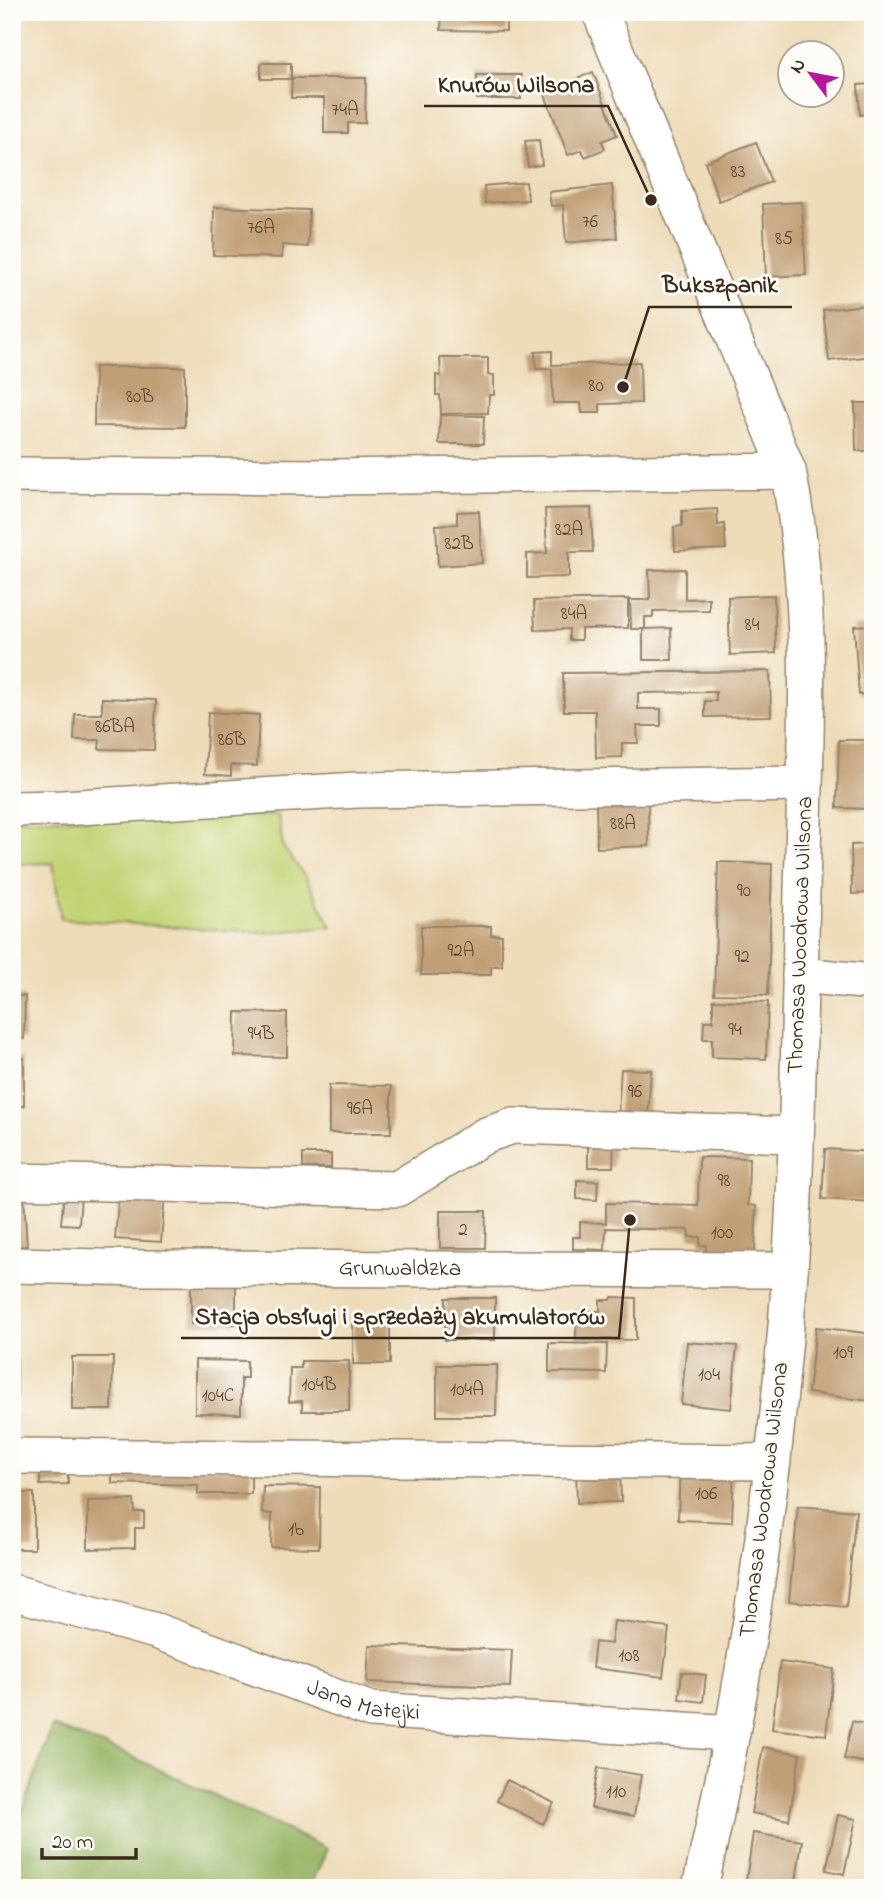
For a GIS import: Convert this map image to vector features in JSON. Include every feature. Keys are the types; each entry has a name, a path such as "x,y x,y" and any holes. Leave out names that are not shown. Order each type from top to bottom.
{"street":[{"name":"Thomasa Woodrowa Wilsona","path":"600,12 788,471 799,536 803,596 805,784 790,1270 761,1562 732,1734 700,1888"},
{"path":"12,475 330,477 788,471"},
{"path":"12,809 358,790 805,784"},
{"path":"800,975 873,982"},
{"path":"12,1181 397,1189 486,1136 513,1126 795,1135"},
{"name":"Grunwaldzka","path":"12,1265 159,1269 790,1270"},
{"path":"12,1456 773,1462"},
{"name":"Jana Matejki","path":"12,1591 156,1631 371,1710 732,1734"}],"green space":[{"path":"278,815 283,847 306,878 332,927 264,933 61,919 53,863 12,864 12,819"},
{"path":"52,1726 128,1755 327,1849 310,1888 12,1886 12,1842"}],"building":[{"path":"442,12 506,12 506,31 441,30"},
{"path":"261,63 291,63 291,79 261,79"},
{"path":"593,72 617,135 602,141 605,149 585,157 582,150 568,155 544,92"},
{"path":"477,75 521,75 521,99 477,99"},
{"path":"292,78 366,78 365,123 348,123 348,133 324,133 324,98 291,98"},
{"path":"873,84 873,113 860,115 858,85"},
{"path":"539,140 542,165 528,167 525,141"},
{"path":"756,142 771,182 719,201 705,162"},
{"path":"526,182 528,200 485,203 484,186"},
{"path":"612,185 617,238 566,243 563,205 551,206 549,192"},
{"path":"802,202 806,275 766,277 763,204"},
{"path":"214,207 309,210 308,247 282,245 282,258 213,255"},
{"path":"873,304 873,356 829,361 823,310"},
{"path":"552,351 552,365 640,362 641,403 600,404 600,413 582,413 581,403 553,403 552,369 536,369 535,352"},
{"path":"440,358 488,358 488,375 494,375 494,395 489,395 488,413 441,414 440,395 436,395 436,375 441,376"},
{"path":"95,367 185,367 185,427 94,426"},
{"path":"855,403 873,403 873,451 856,451"},
{"path":"440,415 484,416 483,444 439,444"},
{"path":"591,508 593,552 569,552 569,577 527,578 527,554 547,553 545,509"},
{"path":"717,509 718,525 724,524 726,549 675,551 674,527 682,526 682,511"},
{"path":"479,511 482,563 438,566 436,525 457,524 457,512"},
{"path":"685,569 685,599 709,598 709,610 653,611 653,617 645,617 645,629 671,628 672,660 643,660 643,629 631,629 630,600 650,600 649,570"},
{"path":"774,595 776,653 730,655 728,597"},
{"path":"628,599 628,628 581,629 581,640 569,640 569,629 535,630 534,601"},
{"path":"873,625 873,694 859,695 854,626"},
{"path":"770,671 771,716 705,717 705,701 716,701 716,692 638,693 638,709 661,709 661,726 637,726 638,743 622,743 622,757 596,758 595,711 564,711 563,673"},
{"path":"102,698 156,700 154,750 99,749 100,740 74,740 75,714 102,714"},
{"path":"208,712 259,715 257,766 231,765 231,776 205,774"},
{"path":"839,740 873,740 873,809 837,808"},
{"path":"648,801 649,846 597,848 596,802"},
{"path":"873,844 873,893 852,894 851,845"},
{"path":"718,862 772,864 768,995 714,994"},
{"path":"421,926 491,926 491,935 502,935 502,966 491,966 491,975 421,975"},
{"path":"12,996 25,996 24,1039 12,1039"},
{"path":"713,1000 768,1002 766,1059 712,1057 712,1039 703,1039 704,1021 713,1021"},
{"path":"236,1012 287,1013 287,1057 235,1056"},
{"path":"12,1058 24,1058 24,1106 12,1106"},
{"path":"621,1069 651,1070 648,1116 618,1114"},
{"path":"329,1085 391,1086 391,1133 329,1133"},
{"path":"588,1138 614,1139 613,1167 588,1167"},
{"path":"825,1149 873,1152 873,1202 822,1199"},
{"path":"303,1154 331,1154 331,1168 303,1168"},
{"path":"699,1157 749,1158 748,1205 756,1206 755,1261 706,1261 706,1245 700,1245 700,1237 689,1237 689,1230 606,1228 605,1250 573,1249 573,1237 580,1237 580,1222 606,1223 606,1203 698,1205"},
{"path":"577,1180 598,1181 597,1200 577,1199"},
{"path":"119,1191 165,1195 161,1242 115,1239"},
{"path":"64,1193 81,1195 79,1225 61,1224"},
{"path":"24,1198 27,1246 12,1247 12,1199"},
{"path":"440,1211 486,1211 485,1248 440,1248"},
{"path":"191,1281 236,1281 236,1324 191,1324"},
{"path":"612,1297 636,1298 636,1340 576,1339 577,1311 600,1311 600,1300 611,1300"},
{"path":"446,1298 495,1298 495,1340 445,1340"},
{"path":"353,1316 390,1316 390,1364 353,1364"},
{"path":"816,1327 873,1334 873,1371 869,1401 808,1393"},
{"path":"687,1342 737,1346 731,1409 681,1404"},
{"path":"549,1343 607,1344 606,1373 549,1372"},
{"path":"72,1357 113,1357 112,1410 72,1410"},
{"path":"12,1358 17,1358 17,1399 12,1400"},
{"path":"195,1360 247,1361 247,1378 241,1378 241,1414 195,1413"},
{"path":"301,1361 349,1361 349,1411 302,1411 302,1401 289,1402 290,1368 301,1368"},
{"path":"437,1365 497,1365 496,1416 437,1416"},
{"path":"620,1465 621,1502 577,1503 576,1466"},
{"path":"680,1466 734,1469 732,1522 678,1520"},
{"path":"40,1468 68,1468 68,1484 40,1485"},
{"path":"112,1468 251,1468 251,1494 198,1494 198,1485 112,1483"},
{"path":"263,1486 320,1487 319,1548 271,1547 272,1514 262,1513"},
{"path":"12,1493 34,1493 34,1549 12,1549"},
{"path":"134,1500 135,1512 144,1512 144,1528 135,1528 135,1548 88,1549 88,1501"},
{"path":"798,1506 856,1511 846,1607 789,1601"},
{"path":"614,1621 669,1628 663,1677 592,1668 595,1642 611,1644"},
{"path":"369,1645 512,1650 510,1687 367,1682"},
{"path":"780,1662 834,1669 826,1735 772,1729"},
{"path":"682,1672 706,1675 703,1702 679,1699"},
{"path":"852,1721 873,1726 873,1764 844,1759"},
{"path":"763,1747 800,1754 789,1820 751,1813"},
{"path":"598,1768 641,1775 634,1816 591,1808"},
{"path":"507,1780 554,1803 543,1824 497,1801"},
{"path":"838,1815 856,1819 844,1874 826,1870"},
{"path":"753,1833 802,1841 795,1888 745,1887"}],"place":[{"name":"Knurów Wilsona","path":"651,200"},
{"name":"Bukszpanik","path":"623,387"},
{"name":"Stacja obsługi i sprzedaży akumulatorów","path":"630,1220"}]}
